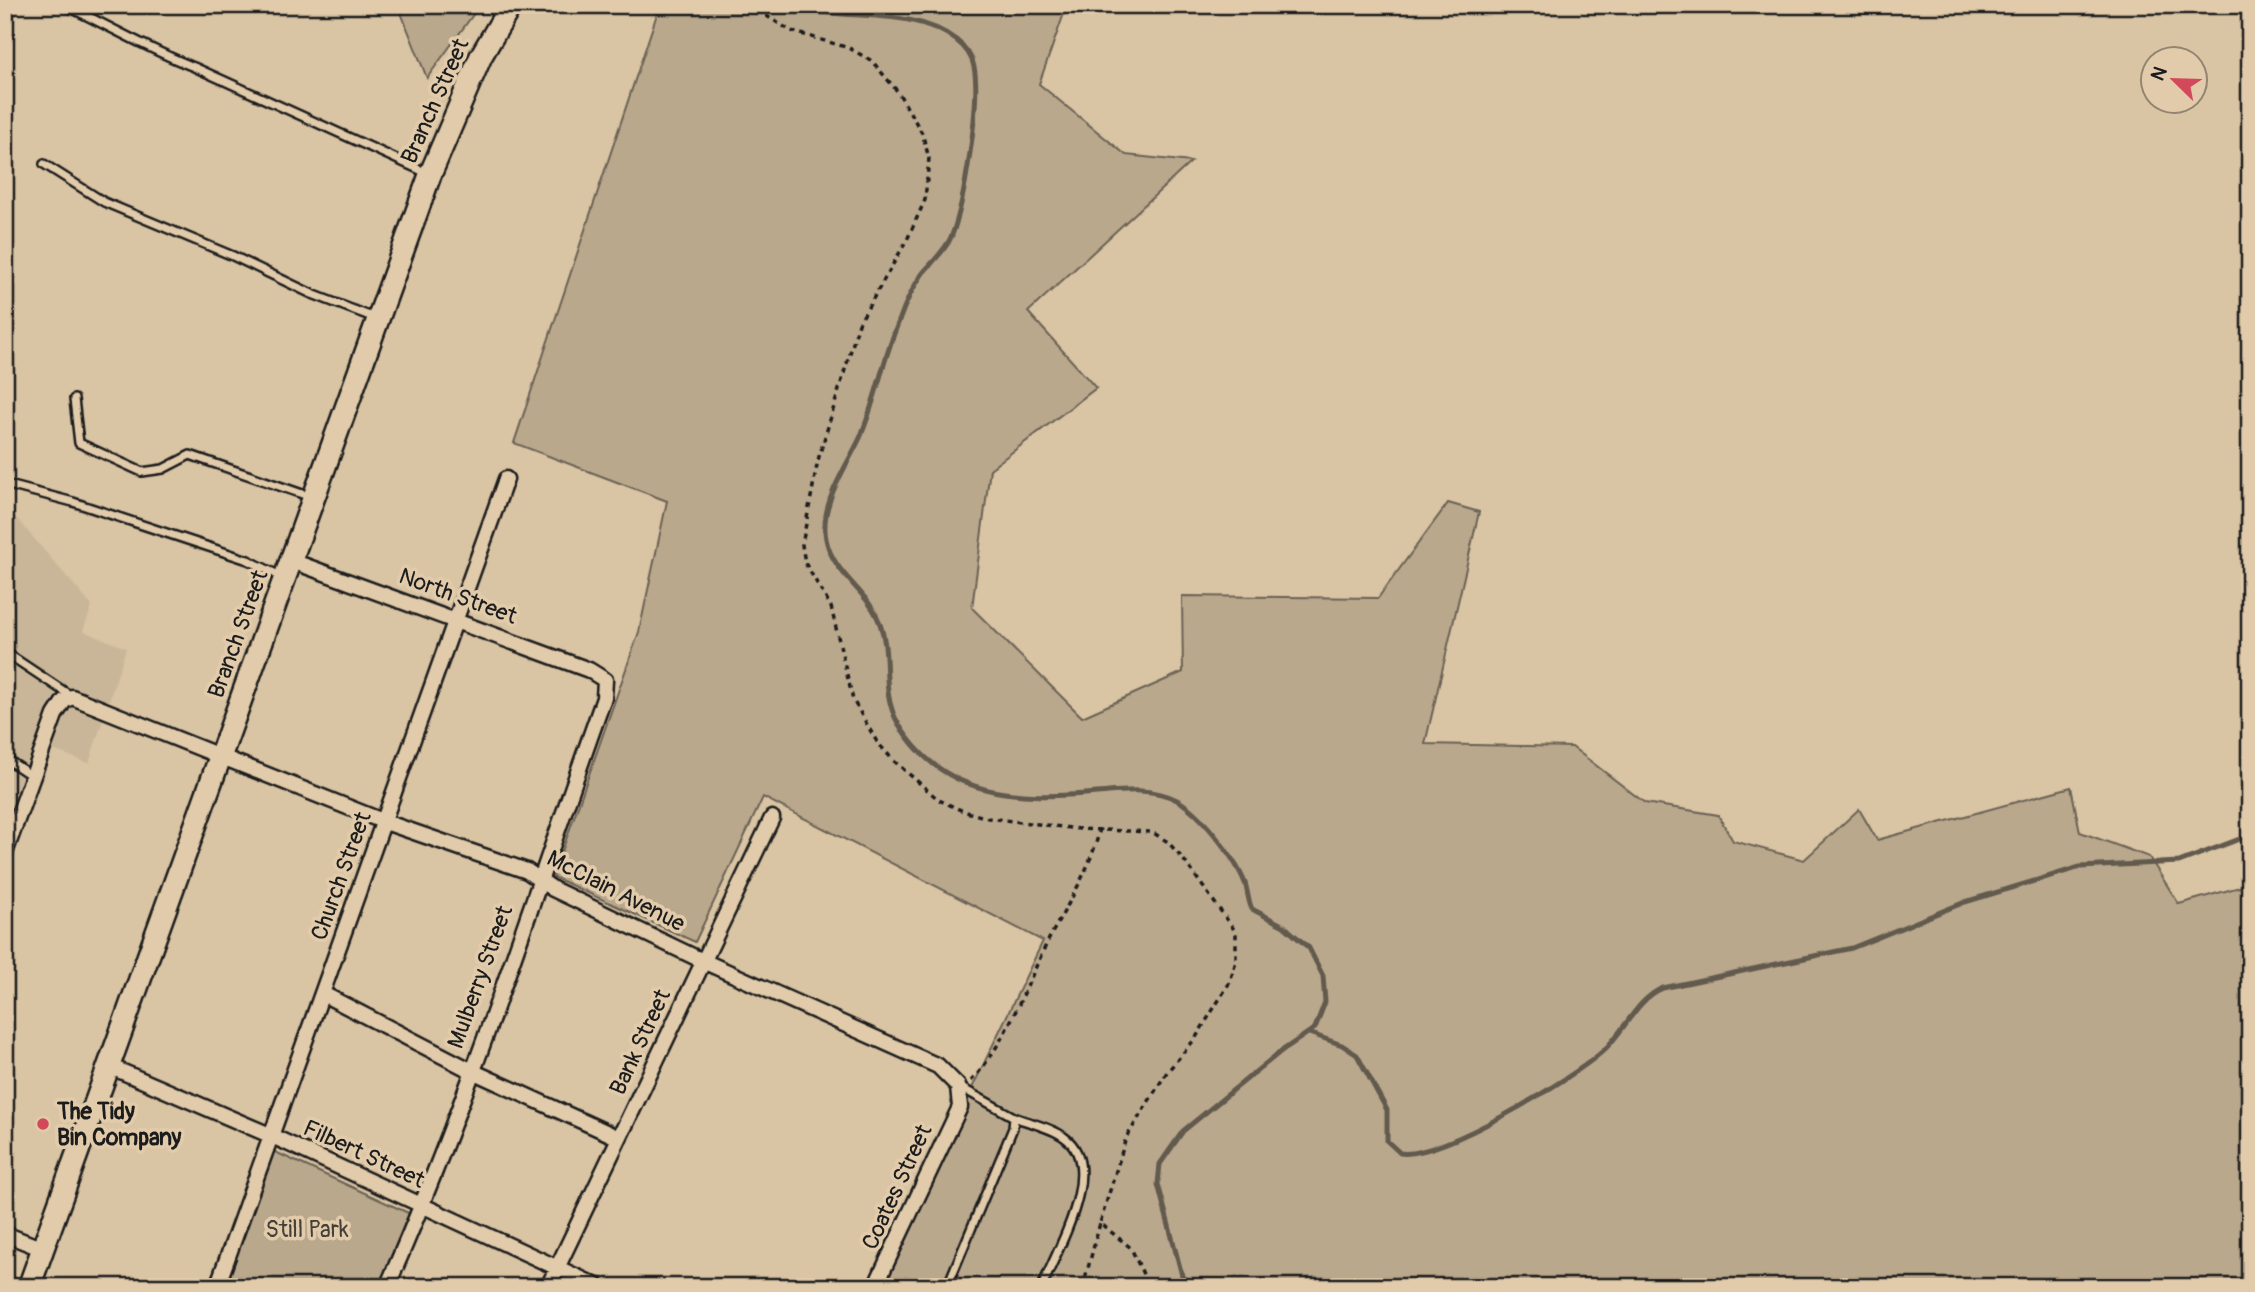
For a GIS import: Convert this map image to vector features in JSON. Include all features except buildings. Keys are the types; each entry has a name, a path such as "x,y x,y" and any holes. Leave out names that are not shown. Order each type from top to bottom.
{"street":[{"name":"Branch Street","path":"29,1287 430,175 481,56 510,5"},
{"name":"Church Street","path":"218,1287 506,479"},
{"name":"North Street","path":"289,570 455,619 589,670 605,680"},
{"name":"Mulberry Street","path":"387,1287 422,1205 472,1070 604,698 605,680"},
{"name":"McClain Avenue","path":"72,697 221,754 237,764 385,822 527,871 539,880 704,961 938,1066 959,1087"},
{"path":"5,853 55,715 64,701 72,697"},
{"name":"Bank Street","path":"548,1287 772,818"},
{"path":"323,995 472,1070 619,1138"},
{"name":"Filbert Street","path":"109,1066 272,1136 598,1287"},
{"name":"Coates Street","path":"875,1287 960,1107 959,1087"},
{"path":"5,1234 43,1249"}],"lane":[{"path":"64,5 102,22 155,52 194,67 430,175"},
{"path":"44,164 104,202 233,256 312,294 379,319"},
{"path":"74,398 79,443 142,472 163,468 190,455 315,499"},
{"path":"5,484 73,502 248,560 289,570"},
{"path":"5,652 72,697"},
{"path":"5,758 33,777"},
{"path":"959,1087 1014,1117 1065,1137 1076,1151 1082,1173 1080,1195 1042,1287"},
{"path":"947,1287 1013,1128 1014,1117"}],"path":[{"path":"749,5 792,31 849,48 872,61 898,92 922,133 929,158 925,200 907,240 859,323 818,460 802,545 805,563 831,607 853,700 877,742 939,800 988,818 1143,829 1168,842 1223,910 1236,932 1237,961 1230,982 1204,1026 1167,1072 1126,1138 1083,1287"},
{"path":"959,1087 980,1071 1004,1028 1082,880 1095,852 1100,828"},
{"path":"1100,1223 1132,1248 1149,1287"}],"shaded area":[{"path":"5,505 92,606 83,631 126,648 89,763 42,746 5,846"}],"green space":[{"path":"398,5 480,5 427,78"},
{"path":"660,5 1067,5 1039,84 1126,155 1191,162 1028,312 1096,388 990,469 972,608 1082,717 1183,672 1182,596 1378,598 1448,503 1479,512 1425,744 1572,747 1645,803 1718,815 1733,841 1804,860 1859,809 1877,840 2071,787 2080,832 2149,857 2179,904 2250,884 2250,1287 876,1287 1043,941 763,797 695,942 553,877 639,632 667,501 514,443"},
{"name":"Still Park","path":"273,1151 415,1216 382,1287 226,1287"}],"waterway":[{"path":"792,5 833,13 919,22 956,40 968,52 974,67 976,82 973,126 957,220 943,250 923,273 906,302 888,350 866,424 835,487 826,513 826,539 830,552 843,573 875,612 880,624 889,699 898,723 916,748 937,767 960,780 985,789 1039,796 1137,791 1158,793 1177,800 1206,825 1225,849 1245,883 1252,909 1284,926 1309,948 1323,976 1325,1002 1315,1028 1280,1052 1183,1131 1160,1164 1158,1184 1185,1287"},
{"path":"1309,1033 1342,1045 1357,1055 1387,1110 1387,1141 1400,1153 1419,1152 1474,1131 1565,1079 1604,1050 1638,1007 1663,988 1852,948 1965,902 2080,867 2179,862 2250,835"}],"place":[{"name":"The Tidy Bin Company","path":"43,1124"}]}
